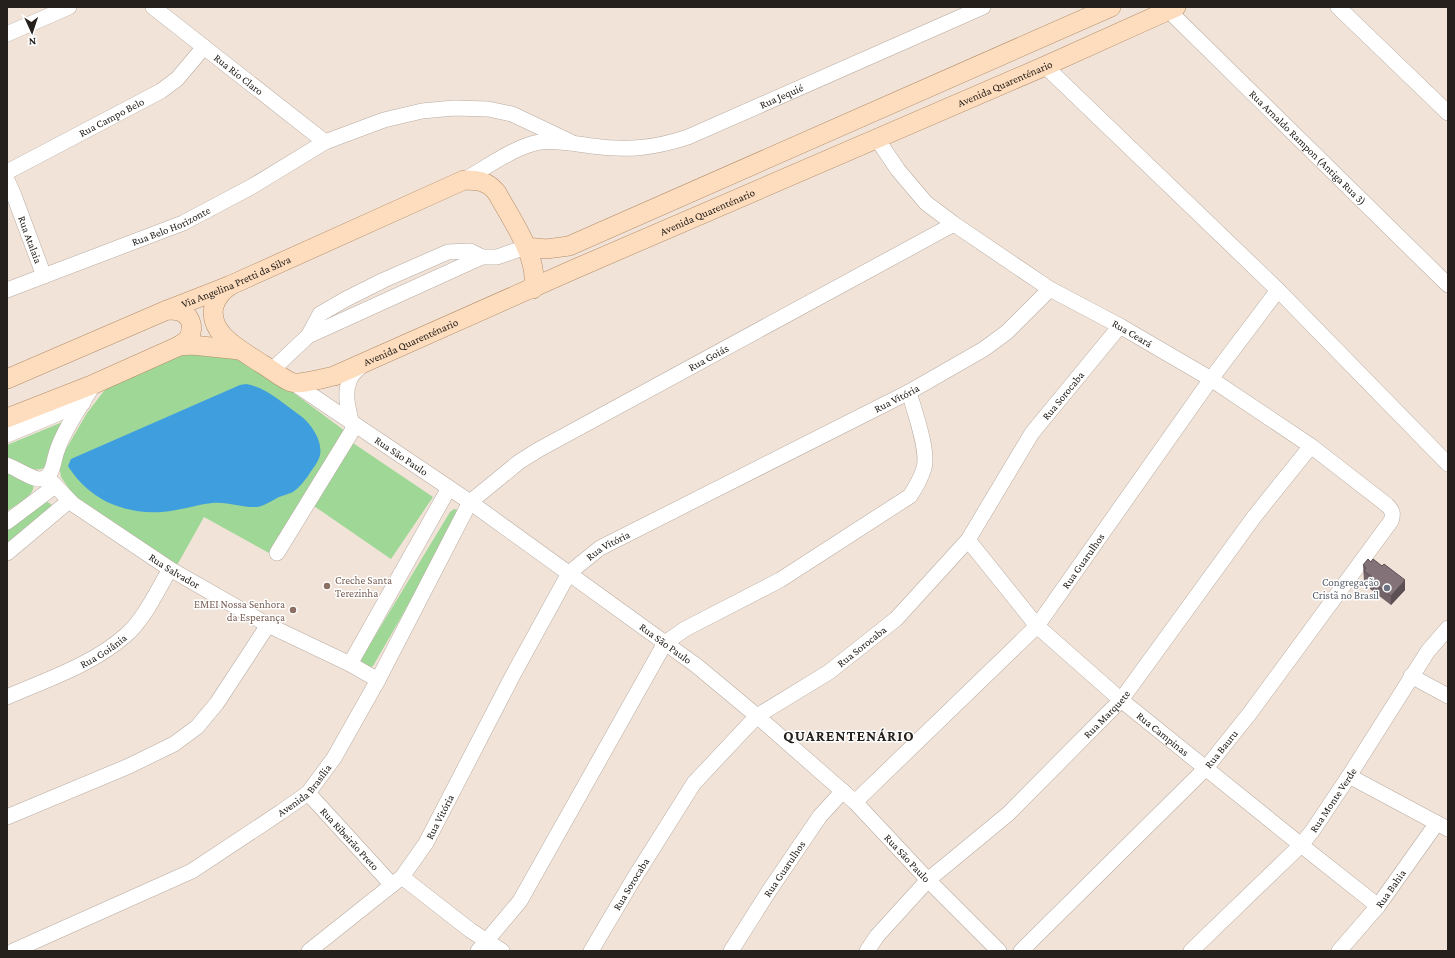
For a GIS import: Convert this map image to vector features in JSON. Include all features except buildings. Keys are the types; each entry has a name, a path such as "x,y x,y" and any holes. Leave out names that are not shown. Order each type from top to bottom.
{"main road":[{"path":"526,247 546,249 569,246 1112,7"},
{"name":"Avenida Quarenténario","path":"292,382 315,380 334,376 533,289 577,268 1045,66 1172,9"},
{"path":"464,180 478,180 486,183 497,193 526,247 535,274 533,289"},
{"name":"Via Angelina Pretti da Silva","path":"7,380 167,310 231,285 464,180"},
{"path":"231,285 218,297 213,309 216,325 222,334 240,350 292,382"},
{"path":"7,418 94,384 180,346 189,338 192,324 189,318 181,312 167,310"},
{"path":"180,346 192,345 240,350"}],"street":[{"path":"7,34 69,7"},
{"name":"Rua Rio Claro","path":"153,7 325,142"},
{"name":"Rua Jequié","path":"571,142 613,148 648,148 682,139 983,7"},
{"path":"1338,7 1448,113"},
{"name":"Rua Arnaldo Rampon (Antiga Rua 3)","path":"1172,9 1448,285"},
{"name":"Rua Campo Belo","path":"7,172 161,91 177,79 204,47"},
{"path":"1045,66 1278,290 1448,464"},
{"name":"Rua Belo Horizonte","path":"7,290 183,223 251,187 325,142 384,120 422,112 454,108 488,109 512,114 571,142"},
{"name":"Rua Ceará","path":"877,139 898,170 926,203 954,224 1050,289 1120,326 1212,379 1311,446 1387,505 1392,510 1393,516 1391,521"},
{"path":"464,180 523,147 540,142 571,142"},
{"name":"Rua Atalaia","path":"7,180 44,276"},
{"name":"Rua Goiás","path":"470,502 519,462 538,450 954,224"},
{"path":"272,370 308,336 320,314 384,280 448,252 470,252 482,257 498,257 526,247"},
{"name":"Rua Vitória","path":"309,951 397,881 426,843 569,573 600,548 909,392 984,349 1007,332 1050,289"},
{"name":"Rua Guarulhos","path":"855,802 1038,626 1212,379 1278,290"},
{"name":"Rua Sorocaba","path":"591,951 633,880 694,783 757,716 829,672 896,619 968,540 1032,433 1120,326"},
{"path":"277,553 354,425 346,397 352,376 366,361"},
{"name":"Rua São Paulo","path":"292,382 470,502 697,666 757,716 855,802 928,880 999,951"},
{"path":"7,522 51,481 51,472 57,450 94,384"},
{"path":"482,945 520,901 665,643 685,629 780,580 910,496 917,485 925,466 924,444 909,392"},
{"path":"7,435 82,403"},
{"name":"Rua Marquete","path":"867,951 877,936 928,880 1008,814 1121,700 1254,517 1311,446"},
{"path":"7,465 16,468 35,479 51,481"},
{"name":"Rua Salvador","path":"51,481 70,501 170,569 268,625 350,664 378,680"},
{"path":"350,664 449,488"},
{"path":"7,553 70,501"},
{"name":"Avenida Brasília","path":"13,951 192,871 308,793 334,758 378,680 470,502"},
{"name":"Rua Bauru","path":"1021,951 1206,768 1250,713 1391,521"},
{"name":"Rua Campinas","path":"968,540 1038,626 1121,700 1378,906"},
{"name":"Rua Goiânia","path":"7,696 71,670 100,655 126,634 141,616 170,569"},
{"path":"7,817 129,766 174,744 197,727 217,703 268,625"},
{"name":"Rua Monte Verde","path":"1191,951 1301,845 1313,830 1349,776 1411,676 1428,651 1448,628"},
{"path":"1411,676 1448,696"},
{"path":"1349,776 1443,826"},
{"name":"Rua Guarulhos","path":"731,951 769,891 820,816 843,791"},
{"name":"Rua Ribeirão Preto","path":"308,793 397,881 470,930 482,945 502,951"},
{"name":"Rua Bahia","path":"1339,951 1443,826"}],"green space":[{"path":"193,353 228,357 244,362 279,382 345,431 269,553 204,517 176,567 74,496 61,477 59,464 62,456 87,413 104,391 111,385 180,355"},
{"path":"65,421 46,466 42,469 32,469 7,458 7,445"},
{"path":"353,443 433,497 391,559 311,504"},
{"path":"7,472 20,476 31,482 33,490 30,495 7,511"},
{"path":"45,501 51,504 52,507 7,544 7,530"},
{"path":"454,509 458,510 460,515 373,666 369,668 361,661 361,659 450,512"}],"water":[{"path":"246,384 260,388 274,396 303,417 318,438 320,443 320,455 318,461 305,480 293,492 257,507 218,503 161,512 147,512 120,507 96,496 76,478 68,466 71,459 240,385"}],"place":[{"name":"Creche Santa Terezinha","path":"327,586"},
{"name":"Congregação Cristã no Brasil","path":"1387,588"},
{"name":"EMEI Nossa Senhora da Esperança","path":"293,610"}],"district":[{"name":"QUARENTENÁRIO","path":"849,736"}]}
